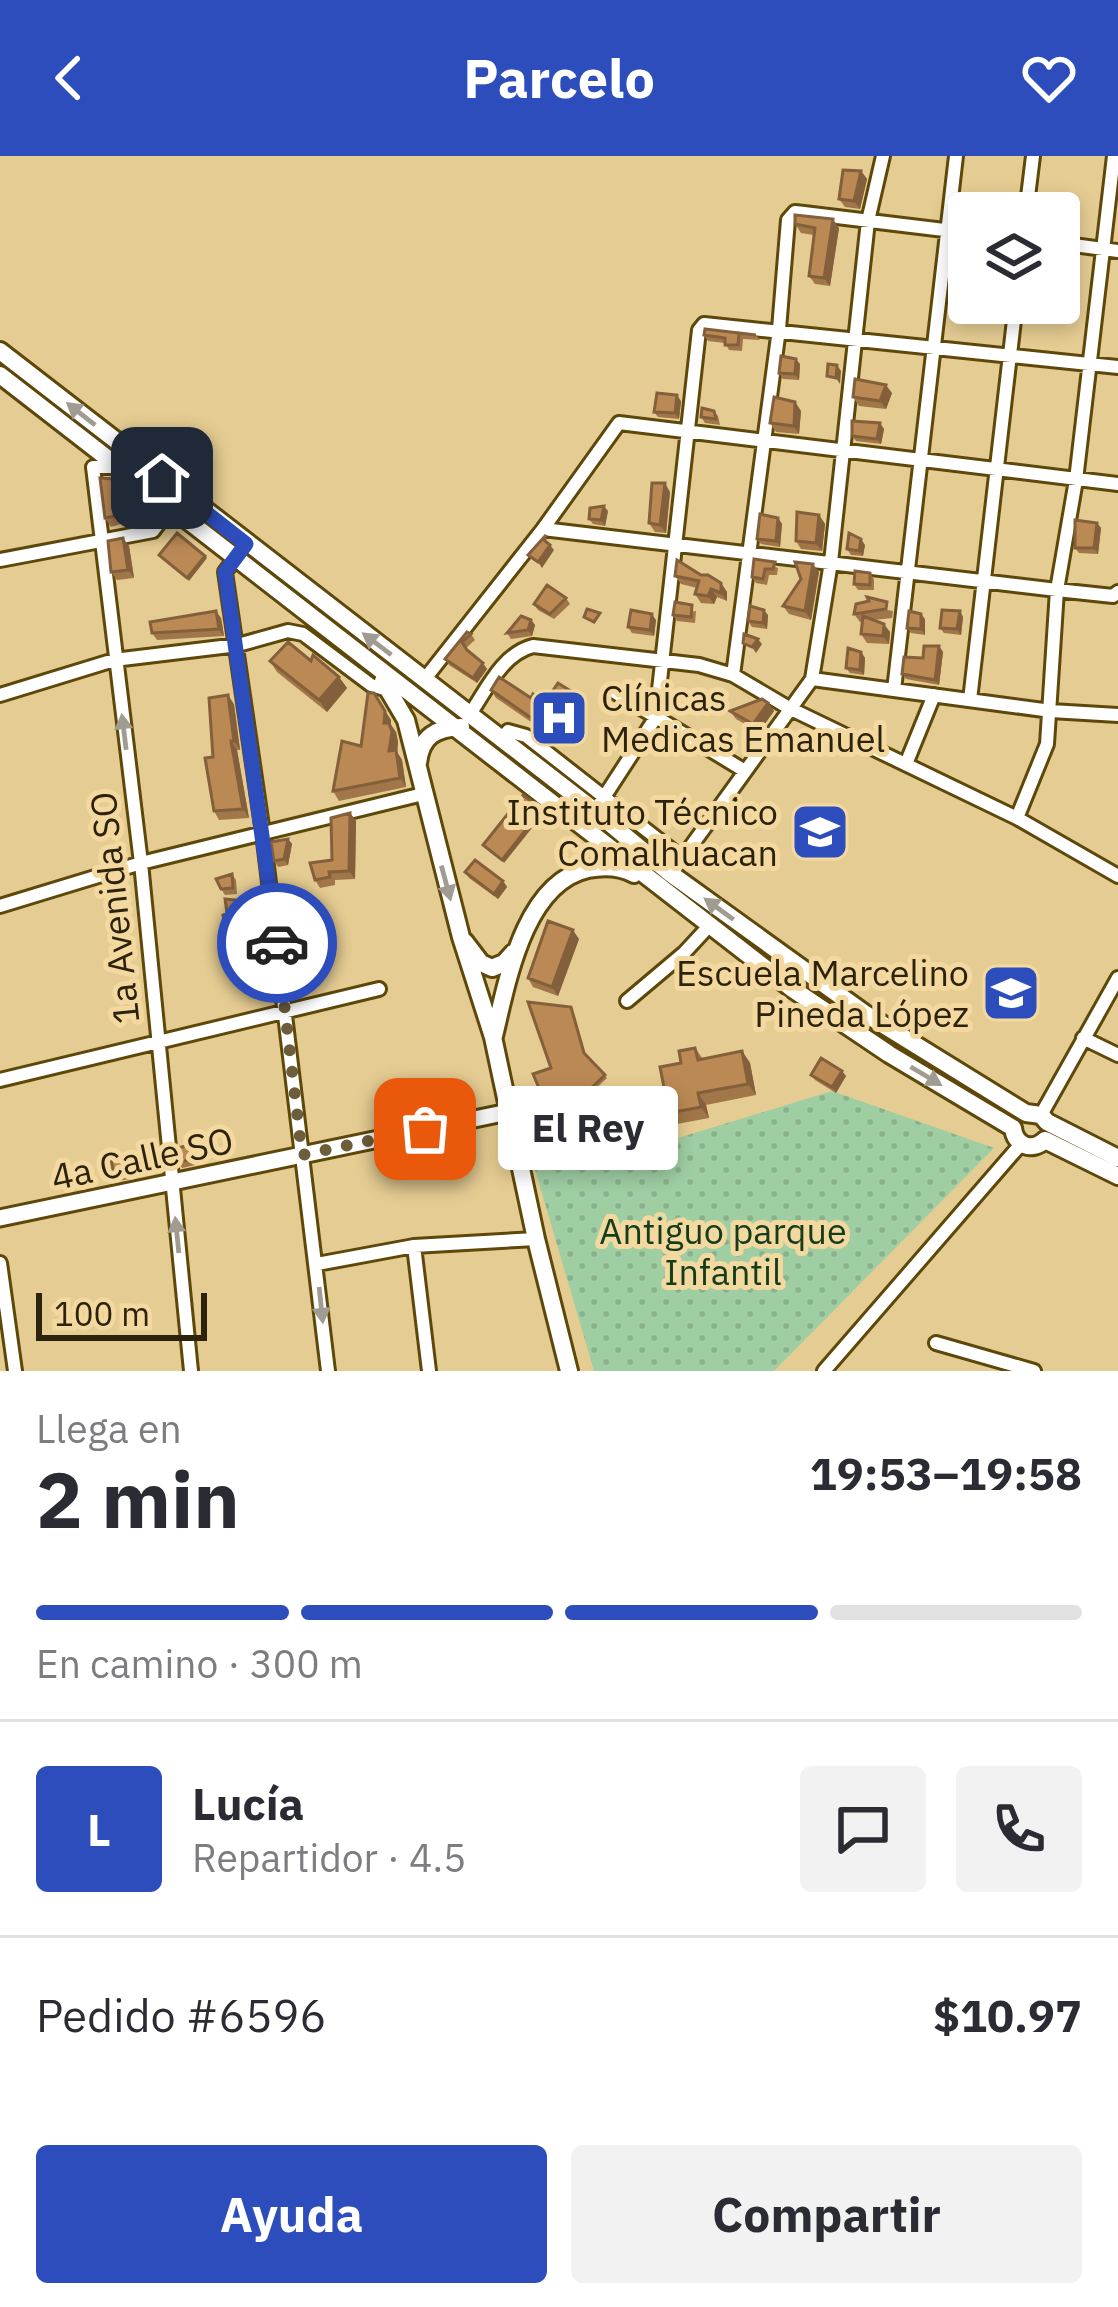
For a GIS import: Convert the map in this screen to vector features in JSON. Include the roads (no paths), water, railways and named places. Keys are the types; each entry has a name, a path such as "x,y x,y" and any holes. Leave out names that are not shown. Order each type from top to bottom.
{"main road":[{"path":"0,351 162,478 363,657 455,727 665,881 1118,1176"},
{"path":"0,375 171,507 600,803 709,926 890,1054 1036,1146 1040,1122"},
{"path":"120,467 162,478"},
{"path":"363,657 392,691 406,720 460,937 494,1037 569,1371"},
{"path":"418,770 427,737 477,720"},
{"path":"460,937 492,968 517,949 545,899 571,874 611,867 665,881"},
{"path":"494,1037 517,949"},
{"path":"1017,1136 1040,1122"},
{"path":"1040,1122 1118,1158"}],"street":[{"path":"665,881 812,679 831,562 868,221 883,156"},
{"path":"952,192 956,156"},
{"path":"1029,192 1033,156"},
{"path":"1017,818 1047,744 1052,711 1057,590 1111,250 1114,156"},
{"path":"733,675 779,329 788,220 795,212 948,230 893,690"},
{"path":"1080,246 1111,250"},
{"path":"682,858 600,803 656,717 699,330 704,324 1118,367"},
{"path":"970,700 1014,324"},
{"path":"424,680 544,529 619,423 1118,484"},
{"name":"1a Avenida SO","path":"120,467 93,466 141,863 191,1371"},
{"path":"0,560 153,531 171,507"},
{"path":"544,529 1057,590 1113,596 1118,592"},
{"path":"239,550 225,572 263,833 328,1371"},
{"path":"0,695 114,660 238,645 296,632 371,685 392,691"},
{"path":"477,720 518,650 532,646 699,665 733,675 789,708 1017,818 1118,876"},
{"path":"812,679 1052,711 1118,715"},
{"path":"613,691 745,770"},
{"path":"906,764 934,695"},
{"path":"0,906 141,863 423,794"},
{"path":"627,1001 709,926"},
{"path":"1040,1122 1118,977"},
{"path":"0,1080 379,989"},
{"path":"1084,1038 1118,1055"},
{"name":"4a Calle SO","path":"0,1218 508,1112"},
{"path":"833,1367 1017,1136"},
{"path":"317,1264 414,1246 536,1240"},
{"path":"414,1246 429,1371"},
{"path":"0,1263 15,1371"},
{"path":"936,1343 1034,1371"}],"place":[{"name":"Clínicas Medicas Emanuel","path":"559,718"},
{"name":"Instituto Técnico Comalhuacan","path":"820,832"},
{"name":"Escuela Marcelino Pineda López","path":"1011,993"},
{"name":"El Rey","path":"425,1129"}],"park label":[{"name":"Antiguo parque Infantil","path":"723,1250"}]}
